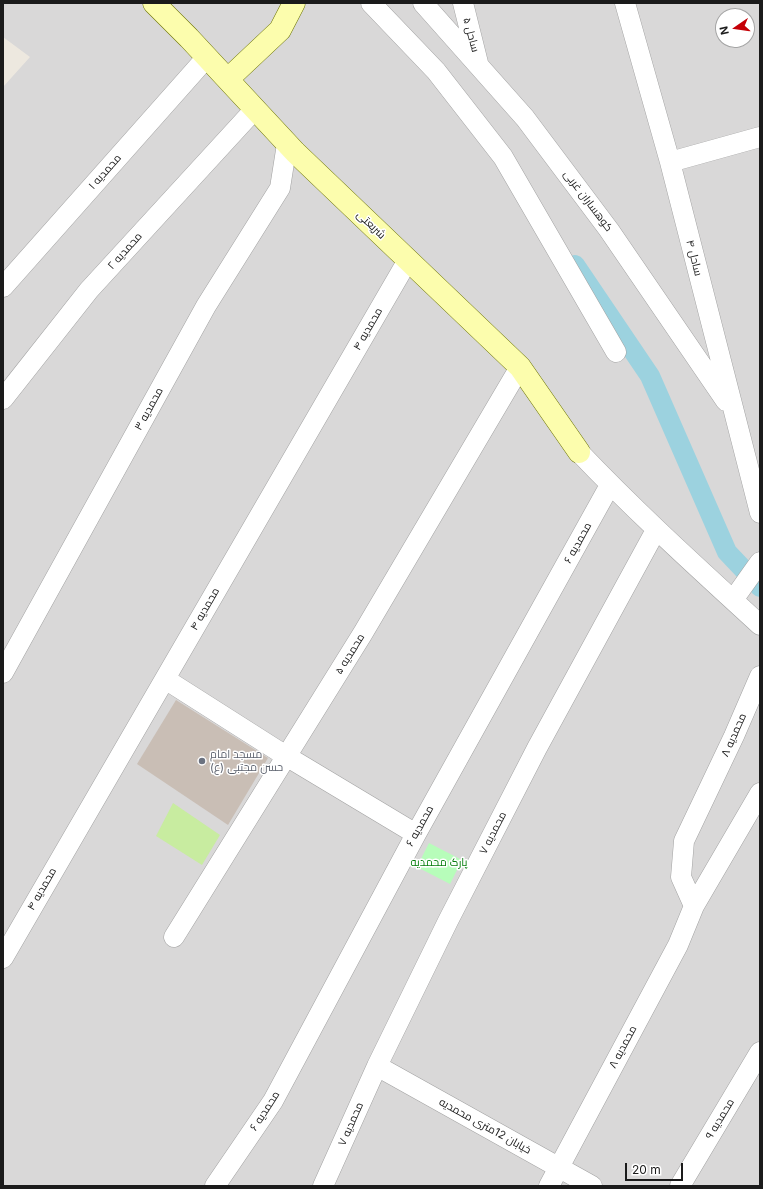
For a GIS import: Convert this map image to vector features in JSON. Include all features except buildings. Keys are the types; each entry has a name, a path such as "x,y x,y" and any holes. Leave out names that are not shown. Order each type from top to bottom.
{"street":[{"name":"شریعتی","path":"154,3 228,79 287,144 520,367 579,452"},
{"path":"228,79 280,30 294,3"},
{"path":"370,3 436,71 503,157 616,352"},
{"name":"کوهساران غربی","path":"423,3 525,118 609,230 734,412"},
{"name":"ساحل ۵","path":"463,3 479,66"},
{"name":"ساحل ۴","path":"625,3 670,162 760,513"},
{"name":"محمدیه ۱","path":"3,287 207,57"},
{"name":"محمدیه ۲","path":"3,399 88,290 255,109"},
{"path":"670,162 760,137"},
{"name":"محمدیه ۳","path":"3,674 206,306 280,188 287,144"},
{"name":"محمدیه ۴","path":"3,958 408,260"},
{"name":"محمدیه ۵","path":"174,937 363,633 520,367"},
{"path":"579,452 656,530 734,598 760,625"},
{"name":"محمدیه ۶","path":"215,1186 273,1101 416,834 610,485"},
{"name":"محمدیه ۷","path":"323,1186 377,1066 448,921 537,748 656,530"},
{"path":"734,598 760,562"},
{"name":"محمدیه ۸","path":"694,906 681,877 684,841 734,736 760,676"},
{"path":"165,679 286,756 416,834"},
{"name":"محمدیه ۸","path":"549,1186 674,952 694,906 760,793"},
{"name":"محمدیه ۹","path":"680,1186 760,1052"},
{"name":"خیابان 12متری محمدیه","path":"377,1066 592,1186"}],"shaded area":[{"path":"3,3 760,3 760,1186 3,1186 3,87 30,57 3,37"}],"green space":[{"path":"173,803 220,835 202,865 156,836"},
{"name":"پارک محمدیه","path":"429,843 462,860 450,884 417,867"}],"waterway":[{"path":"575,265 650,376 727,552 760,587"}],"place":[{"name":"مسجد امام حسن مجتبی (ع)","path":"202,761"}]}
